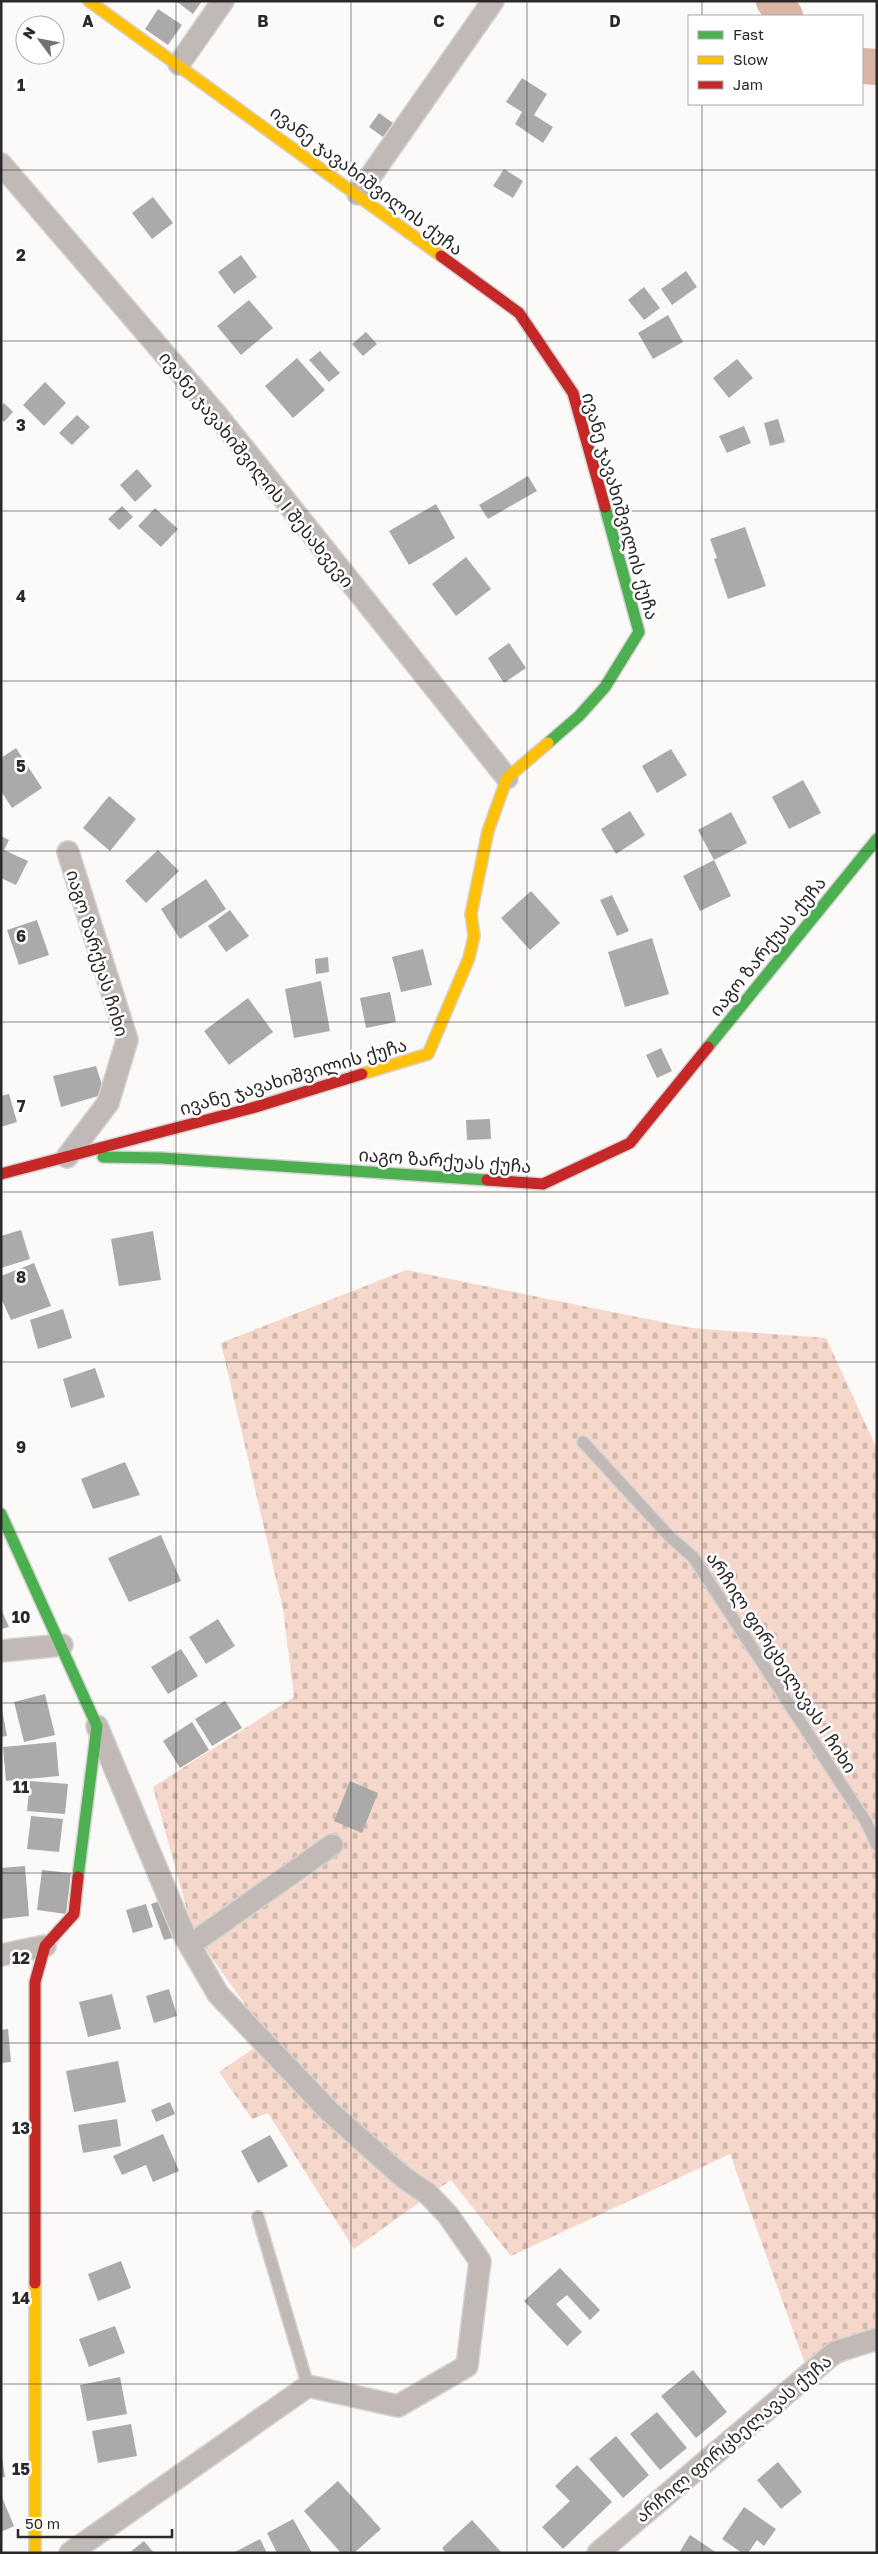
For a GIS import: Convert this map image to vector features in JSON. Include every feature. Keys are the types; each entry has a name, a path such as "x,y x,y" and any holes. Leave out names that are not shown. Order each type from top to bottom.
{"street":[{"name":"ივანე ჯავახიშვილის ქუჩა","path":"67,1157 252,1108 428,1054 469,958 474,936 471,914 488,831 507,778 579,716 605,687 638,632 626,581 573,393 520,313 438,255 358,194 179,64 89,1"},
{"path":"179,64 223,1"},
{"path":"358,194 493,1"},
{"name":"ივანე ჯავახიშვილის I შესახვევი","path":"1,164 217,415 507,778"},
{"name":"იაგო ზარქუას ქუჩა","path":"67,1157 161,1158 542,1184 630,1143 877,839"},
{"name":"იაგო ზარქუას ჩიხი","path":"67,1157 108,1103 127,1040 68,852"},
{"path":"1,1174 67,1157"},
{"path":"1,1514 62,1645 190,1945 218,1994 328,2111 404,2177 428,2194 448,2216 480,2261 467,2366 398,2406 308,2386 70,2553"},
{"path":"1,1651 62,1645"},
{"path":"35,2553 33,2024 35,1982 45,1946 74,1914 97,1726"},
{"path":"190,1945 332,1845"},
{"path":"1,1955 45,1946"},
{"name":"არჩილ ფირცხელავას ქუჩა","path":"598,2553 835,2352 877,2338"}],"lane":[{"name":"არჩილ ფირცხელავას I ჩიხი","path":"583,1442 670,1537 693,1558 866,1822 877,1845"},
{"path":"258,2217 308,2386"}],"green space":[{"path":"406,1270 691,1328 826,1338 877,1449 877,2347 810,2378 730,2154 511,2256 451,2180 354,2249 268,2113 252,2119 219,2072 269,2038 193,1932 153,1787 294,1697 283,1609 221,1343"}],"building":[{"path":"176,1 202,1 193,14"},
{"path":"158,9 182,25 168,45 145,29"},
{"path":"522,78 547,94 534,115 553,127 543,143 515,124 522,112 506,102"},
{"path":"379,113 393,123 383,137 369,127"},
{"path":"504,169 523,181 513,198 493,186"},
{"path":"153,197 173,223 152,239 132,213"},
{"path":"241,255 257,277 234,294 218,272"},
{"path":"686,271 697,287 672,305 661,289"},
{"path":"644,287 660,308 644,320 628,300"},
{"path":"249,300 273,328 241,355 217,326"},
{"path":"668,315 683,342 653,359 638,333"},
{"path":"366,332 377,344 363,356 352,344"},
{"path":"320,351 340,373 329,382 309,360"},
{"path":"297,358 325,390 293,418 265,386"},
{"path":"737,359 753,378 729,398 713,378"},
{"path":"45,382 66,403 44,426 23,405"},
{"path":"4,403 13,412 4,422 1,419 1,406"},
{"path":"77,415 90,427 72,445 59,433"},
{"path":"778,419 785,442 770,446 764,423"},
{"path":"744,426 751,443 727,453 719,436"},
{"path":"137,469 152,486 135,502 120,485"},
{"path":"528,476 537,491 488,519 479,505"},
{"path":"436,504 455,538 409,565 389,531"},
{"path":"122,506 133,517 119,530 108,519"},
{"path":"155,508 178,529 161,547 138,526"},
{"path":"745,527 766,586 728,599 714,559 717,558 710,539"},
{"path":"466,557 491,589 456,616 432,584"},
{"path":"509,643 526,668 504,683 488,658"},
{"path":"16,748 42,788 12,808 1,791 1,758"},
{"path":"671,749 687,775 657,793 642,766"},
{"path":"803,780 821,813 789,829 772,797"},
{"path":"109,796 136,819 110,851 83,828"},
{"path":"630,811 645,835 616,854 601,829"},
{"path":"731,812 747,843 714,860 698,830"},
{"path":"1,836 9,840 4,850 28,861 16,885 1,878"},
{"path":"158,850 179,871 146,903 125,881"},
{"path":"714,860 731,896 700,911 683,876"},
{"path":"206,879 226,909 180,939 161,909"},
{"path":"531,891 560,923 530,950 501,918"},
{"path":"612,895 629,931 617,936 600,900"},
{"path":"230,910 249,936 226,952 208,926"},
{"path":"37,920 49,955 19,965 7,930"},
{"path":"652,938 669,994 625,1007 608,952"},
{"path":"423,949 432,985 401,992 392,957"},
{"path":"328,957 329,972 316,974 315,959"},
{"path":"321,981 330,1031 294,1038 285,989"},
{"path":"390,992 396,1022 366,1028 360,998"},
{"path":"248,998 273,1032 229,1065 204,1031"},
{"path":"661,1048 672,1071 657,1078 646,1055"},
{"path":"96,1066 105,1094 61,1107 53,1076"},
{"path":"9,1094 17,1122 1,1127 1,1096"},
{"path":"490,1119 491,1139 467,1140 466,1120"},
{"path":"21,1230 30,1259 1,1268 1,1236"},
{"path":"153,1231 161,1280 119,1286 111,1239"},
{"path":"34,1263 51,1306 11,1320 1,1298 1,1276"},
{"path":"63,1309 72,1338 38,1349 30,1320"},
{"path":"95,1368 105,1397 71,1408 63,1379"},
{"path":"125,1462 140,1495 93,1509 81,1479"},
{"path":"161,1535 181,1581 129,1602 108,1558"},
{"path":"1,1609 9,1627 1,1629"},
{"path":"218,1619 235,1646 206,1664 189,1637"},
{"path":"181,1649 198,1676 168,1694 151,1667"},
{"path":"45,1694 55,1735 24,1742 14,1702"},
{"path":"225,1701 242,1728 212,1746 195,1719"},
{"path":"1,1704 7,1736 1,1737"},
{"path":"192,1722 209,1750 180,1768 163,1741"},
{"path":"56,1742 59,1776 6,1781 3,1747"},
{"path":"30,1781 68,1784 65,1814 27,1811"},
{"path":"350,1781 378,1793 362,1833 334,1821"},
{"path":"31,1816 63,1819 59,1852 27,1849"},
{"path":"25,1866 29,1916 1,1919 1,1868"},
{"path":"42,1870 71,1873 66,1914 37,1910"},
{"path":"169,1898 181,1936 164,1940 151,1904"},
{"path":"146,1904 153,1927 133,1933 126,1910"},
{"path":"169,1989 177,2016 154,2023 146,1996"},
{"path":"112,1994 121,2029 88,2037 79,2002"},
{"path":"8,2029 11,2062 1,2063 1,2030"},
{"path":"118,2061 126,2102 74,2112 66,2071"},
{"path":"170,2102 175,2114 156,2122 151,2110"},
{"path":"117,2119 121,2146 83,2153 78,2125"},
{"path":"163,2134 179,2171 153,2182 146,2165 122,2175 113,2156"},
{"path":"270,2135 288,2166 258,2183 241,2151"},
{"path":"121,2261 131,2288 98,2301 88,2274"},
{"path":"560,2268 600,2310 590,2320 567,2295 556,2304 582,2332 567,2346 524,2301"},
{"path":"115,2326 125,2353 89,2367 79,2339"},
{"path":"693,2370 727,2412 696,2438 661,2396"},
{"path":"120,2377 127,2414 87,2421 80,2385"},
{"path":"657,2412 687,2448 660,2470 630,2434"},
{"path":"131,2424 137,2456 98,2463 92,2431"},
{"path":"616,2436 649,2475 623,2498 589,2459"},
{"path":"1,2450 5,2477 1,2477"},
{"path":"778,2462 802,2492 781,2509 757,2480"},
{"path":"577,2465 612,2502 563,2549 542,2527 570,2501 555,2486"},
{"path":"338,2481 381,2529 354,2553 341,2553 304,2511"},
{"path":"1,2495 14,2526 1,2532"},
{"path":"744,2507 776,2529 764,2546 757,2540 748,2553 742,2553 722,2539"},
{"path":"293,2519 312,2553 277,2553 267,2533"},
{"path":"472,2520 502,2553 446,2553 442,2548"},
{"path":"690,2535 717,2553 679,2553"},
{"path":"260,2539 267,2553 233,2553"},
{"path":"144,2541 154,2553 129,2553"}],"waterway":[{"path":"774,1 784,15"},
{"path":"863,66 877,67"}],"traffic: fast":[{"path":"548,743 579,716 605,687 639,632 605,507"},
{"path":"708,1047 877,839"},
{"path":"103,1157 161,1158 487,1180"},
{"path":"1,1514 97,1726 78,1877"}],"traffic: slow":[{"path":"89,1 441,256"},
{"path":"362,1074 428,1054 469,958 474,936 471,914 488,831 507,778 548,743"},
{"path":"35,2283 35,2553"}],"traffic: jam":[{"path":"441,256 519,313 573,393 605,507"},
{"path":"487,1180 543,1184 630,1143 708,1047"},
{"path":"1,1174 252,1108 362,1074"},
{"path":"35,2283 35,1982 45,1946 74,1914 78,1877"}]}
